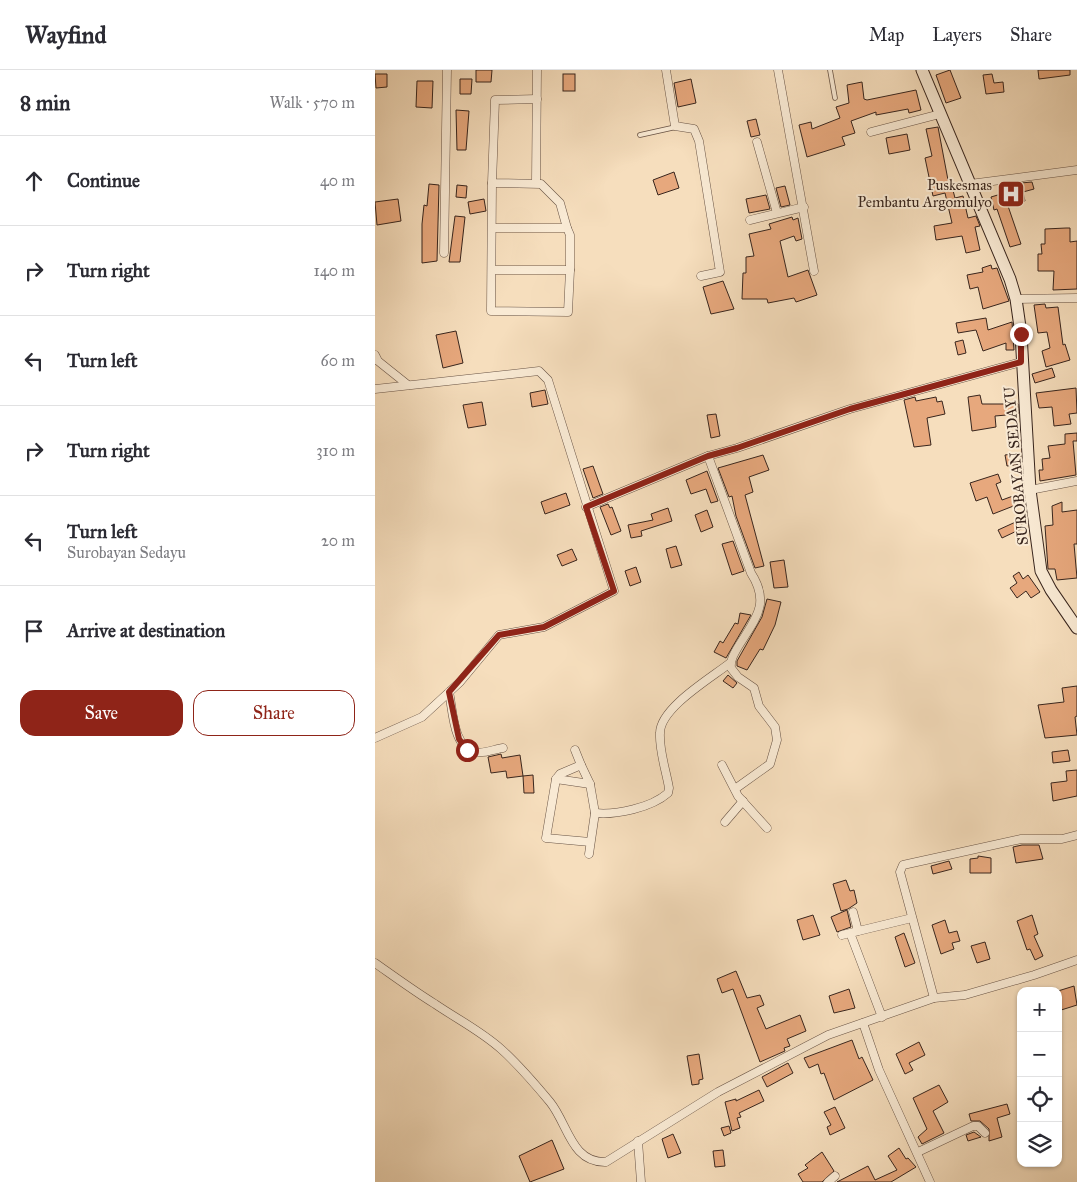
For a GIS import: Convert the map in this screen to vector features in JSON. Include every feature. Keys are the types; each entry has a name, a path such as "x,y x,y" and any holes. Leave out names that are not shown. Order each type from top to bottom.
{"main road":[{"name":"SUROBAYAN SEDAYU","path":"922,70 1011,279 1021,334 1021,362 1030,490 1041,571 1051,590 1077,628"}],"street":[{"path":"444,253 447,70"},
{"path":"536,182 537,70"},
{"path":"666,70 676,127 693,129 699,141 720,272 701,276"},
{"path":"778,70 814,271"},
{"path":"492,184 536,182 543,186 558,201 570,235 568,312 491,311 493,270 492,184 495,100 537,100"},
{"path":"871,132 940,114"},
{"path":"757,142 777,213"},
{"path":"970,184 1077,170"},
{"path":"750,220 804,207"},
{"path":"493,228 567,228"},
{"path":"493,270 570,270"},
{"path":"1016,299 1077,298"},
{"path":"375,355 378,361 408,385"},
{"path":"586,507 708,456 737,448 850,409 1021,362"},
{"path":"375,389 539,371 545,374 549,380 613,593 581,606 544,627 499,635 449,692 414,723 375,738"},
{"path":"595,813 619,814 661,798 668,793 669,788 660,742 660,727 663,721 681,700 730,663 758,614 761,600 760,587 751,573 708,456"},
{"path":"1030,490 1077,481"},
{"path":"730,663 734,673 754,688 759,706 778,734 774,755 770,764 735,789"},
{"path":"449,692 459,739 463,747 478,753 503,748"},
{"path":"575,750 590,784 595,813 589,854"},
{"path":"581,764 560,774 556,779 547,838 590,842"},
{"path":"721,765 743,801 767,828"},
{"path":"556,779 590,784"},
{"path":"725,822 743,801"},
{"path":"934,998 900,872 905,863 1021,839 1063,839 1077,835"},
{"path":"853,912 858,931"},
{"path":"842,935 912,918"},
{"path":"852,938 881,1017"},
{"path":"375,963 436,1005 474,1028 500,1048 555,1108 576,1147 588,1160 606,1162 718,1092 828,1035 934,998 965,994 1034,975 1077,960"},
{"path":"863,1023 879,1070 931,1182"},
{"path":"918,1152 973,1126 978,1126 985,1132"},
{"path":"638,1141 641,1182"},
{"path":"828,1182 835,1176"}],"lane":[{"path":"829,70 835,98"},
{"path":"640,135 676,127"}],"building":[{"path":"476,70 492,70 491,82 476,82"},
{"path":"950,70 961,98 946,103 936,75"},
{"path":"1038,70 1070,70 1070,75 1039,79"},
{"path":"375,74 387,74 387,87 376,88"},
{"path":"563,74 575,74 575,91 563,91"},
{"path":"992,74 994,83 1003,82 1004,92 986,94 983,75"},
{"path":"460,79 472,79 471,94 460,94"},
{"path":"691,79 696,103 678,107 674,83"},
{"path":"417,81 433,81 432,108 416,107"},
{"path":"862,82 864,99 867,100 916,90 921,110 909,113 908,109 876,115 876,112 851,121 855,133 842,137 845,145 807,157 799,125 811,122 812,129 840,118 836,107 849,103 847,85"},
{"path":"456,110 469,111 466,150 457,150"},
{"path":"756,119 760,135 751,137 747,121"},
{"path":"938,127 948,180 950,179 955,198 963,196 968,218 976,216 980,226 975,227 980,250 966,253 962,236 936,240 934,226 952,223 945,193 933,196 925,158 932,156 926,129"},
{"path":"907,134 910,150 889,154 886,138"},
{"path":"674,172 679,188 658,195 653,180"},
{"path":"1032,182 1034,189 1023,192 1025,201 1008,206 1021,244 1010,247 997,209 994,210 991,197 1011,191 1010,184"},
{"path":"429,184 439,185 437,261 422,263 422,224 424,205 427,206"},
{"path":"457,185 467,186 466,198 456,197"},
{"path":"785,186 790,205 781,207 776,188"},
{"path":"766,195 770,209 749,213 746,199"},
{"path":"398,199 401,221 377,225 375,202"},
{"path":"484,199 486,211 470,214 468,202"},
{"path":"455,216 465,217 460,262 449,262"},
{"path":"792,217 793,220 798,218 802,239 796,241 794,236 780,241 788,277 808,270 817,295 796,302 794,298 768,303 767,299 742,299 743,273 746,273 746,257 754,256 749,234 771,229 769,224"},
{"path":"1070,228 1070,242 1077,241 1077,289 1053,290 1054,271 1038,271 1038,254 1042,254 1041,244 1045,244 1045,229"},
{"path":"991,265 992,269 997,268 1009,301 983,309 978,287 970,289 967,275 983,272 982,268"},
{"path":"723,281 734,309 711,314 703,287"},
{"path":"1045,304 1046,308 1058,307 1063,345 1065,344 1070,360 1046,367 1042,351 1050,348 1047,332 1038,333 1034,305"},
{"path":"986,318 988,330 1012,322 1014,350 1006,350 1006,343 983,351 976,330 958,333 956,323"},
{"path":"456,331 463,363 443,368 436,335"},
{"path":"963,340 966,353 958,355 955,342"},
{"path":"1052,368 1055,377 1035,383 1032,374"},
{"path":"1076,388 1077,413 1069,414 1071,424 1054,426 1052,407 1039,408 1036,393"},
{"path":"545,390 548,404 532,407 530,393"},
{"path":"980,395 982,404 1018,404 1018,414 995,416 996,427 972,431 968,397"},
{"path":"915,397 916,401 936,397 937,402 942,401 945,414 927,418 931,445 914,447 904,400"},
{"path":"482,402 486,425 468,428 463,405"},
{"path":"716,414 720,436 711,438 707,415"},
{"path":"1077,433 1077,441 1073,441 1076,475 1040,481 1039,470 1043,470 1042,459 1050,458 1048,446 1065,444 1065,434"},
{"path":"1020,453 1021,464 1007,466 1005,455"},
{"path":"763,455 769,470 749,477 753,492 745,495 764,566 755,568 736,516 732,496 729,497 718,468"},
{"path":"593,466 603,494 593,498 583,469"},
{"path":"707,471 718,501 711,503 706,489 691,494 686,480"},
{"path":"998,474 1001,482 996,484 1002,500 1013,496 1016,505 993,514 987,497 976,501 970,483"},
{"path":"566,493 570,505 545,514 541,502"},
{"path":"1062,502 1062,512 1077,510 1077,544 1074,544 1077,578 1057,580 1055,569 1048,569 1045,526 1053,525 1052,506"},
{"path":"608,504 610,508 612,507 621,531 611,535 600,507"},
{"path":"668,508 672,521 641,531 642,536 631,538 628,525 653,520 651,514"},
{"path":"707,510 713,527 701,532 695,515"},
{"path":"1020,520 1023,528 1002,538 998,530"},
{"path":"733,541 744,571 732,575 722,544"},
{"path":"676,546 682,565 671,568 666,549"},
{"path":"572,549 577,560 562,566 557,555"},
{"path":"784,560 788,587 774,588 770,562"},
{"path":"636,567 641,582 630,586 625,571"},
{"path":"1019,572 1023,579 1028,575 1040,592 1031,598 1026,591 1017,598 1010,588 1017,583 1013,576"},
{"path":"767,599 781,602 775,625 763,650 760,649 747,670 737,666 737,661 762,617"},
{"path":"740,613 751,615 726,658 714,652 720,641 723,643 735,623 738,624"},
{"path":"728,675 737,683 733,688 723,681"},
{"path":"1077,686 1077,716 1075,717 1077,735 1045,738 1038,705 1064,702 1062,688"},
{"path":"1068,750 1070,761 1053,763 1052,752"},
{"path":"501,754 502,758 520,755 523,776 507,778 506,771 491,773 488,757"},
{"path":"1077,770 1077,796 1053,801 1051,783 1067,781 1066,771"},
{"path":"533,775 534,793 524,793 523,776"},
{"path":"1039,845 1043,859 1016,863 1013,847"},
{"path":"978,856 991,858 991,873 970,873 970,859 978,858"},
{"path":"949,861 952,869 933,874 931,866"},
{"path":"846,880 850,891 854,890 857,903 841,911 833,884"},
{"path":"847,910 851,927 837,932 831,917"},
{"path":"813,915 820,935 803,940 797,920"},
{"path":"1032,915 1038,934 1034,936 1043,956 1035,960 1030,949 1027,950 1017,921"},
{"path":"945,920 949,933 957,931 960,941 952,943 954,949 941,954 932,925"},
{"path":"904,933 915,963 905,967 895,937"},
{"path":"985,942 990,959 977,963 971,946"},
{"path":"736,971 747,998 760,995 764,1005 757,1008 766,1029 800,1015 806,1031 787,1039 790,1046 784,1048 785,1051 760,1062 733,989 722,993 717,979"},
{"path":"1074,986 1077,1005 1062,1010 1062,990"},
{"path":"849,989 855,1008 834,1013 829,996"},
{"path":"852,1040 859,1059 862,1057 873,1080 834,1100 824,1073 821,1074 818,1064 809,1068 804,1058"},
{"path":"919,1042 925,1055 909,1063 913,1070 905,1074 896,1054"},
{"path":"699,1054 703,1079 699,1080 699,1084 692,1085 687,1056"},
{"path":"788,1063 793,1073 767,1087 762,1077"},
{"path":"939,1085 948,1102 933,1111 944,1133 922,1144 918,1137 927,1129 913,1098"},
{"path":"759,1090 764,1101 739,1113 741,1117 737,1118 740,1128 732,1131 725,1102 736,1099 736,1101"},
{"path":"1007,1104 1010,1114 997,1118 1002,1137 989,1141 989,1129 980,1121 971,1121 969,1114"},
{"path":"835,1107 845,1128 830,1135 827,1127 831,1125 824,1112"},
{"path":"729,1126 731,1133 724,1136 721,1128"},
{"path":"974,1132 981,1137 968,1141 966,1135"},
{"path":"673,1134 681,1153 668,1158 662,1139"},
{"path":"552,1140 564,1169 530,1182 519,1156"},
{"path":"899,1148 906,1159 908,1158 916,1167 891,1182 837,1182 868,1166 875,1180 897,1170 888,1156"},
{"path":"723,1150 725,1166 715,1167 713,1151"},
{"path":"822,1152 834,1171 822,1182 803,1182 798,1174 808,1168 805,1165"}],"place":[{"name":"Puskesmas Pembantu Argomulyo","path":"1011,194"}],"route":[{"path":"467,750 459,739 449,692 481,658 493,640 499,635 506,633 544,627 581,606 612,594 614,591 586,507 708,456 737,448 850,409 1021,362 1021,334"}]}
